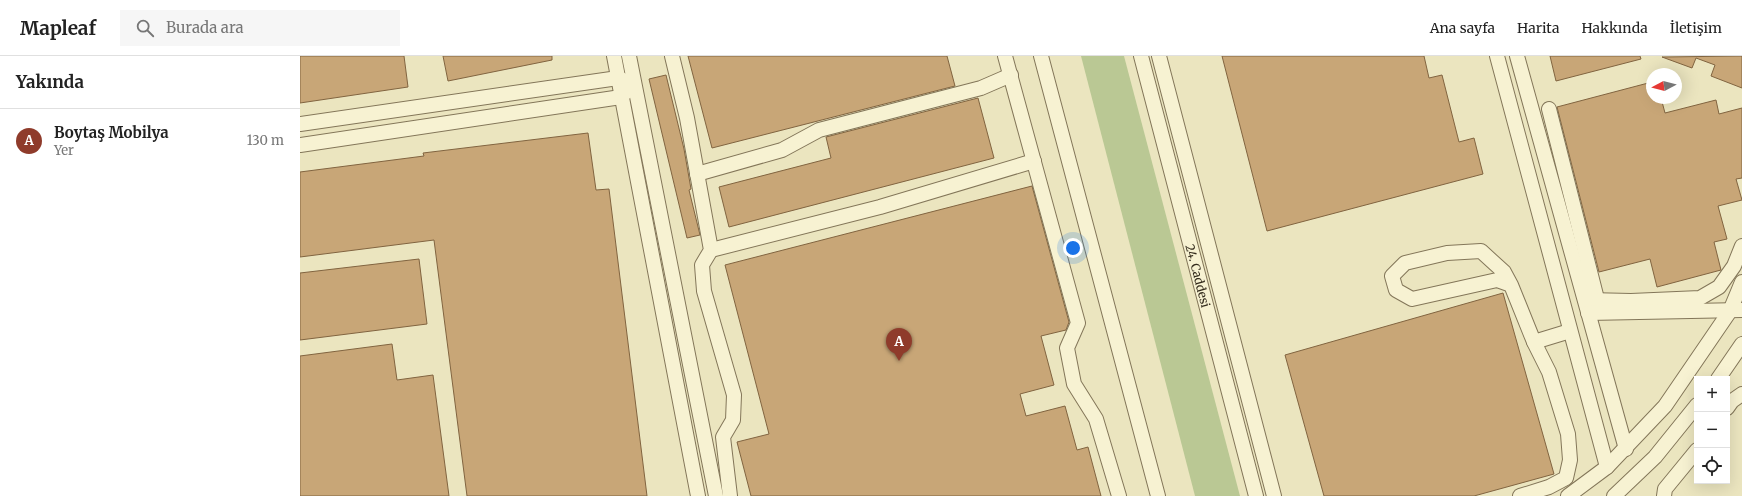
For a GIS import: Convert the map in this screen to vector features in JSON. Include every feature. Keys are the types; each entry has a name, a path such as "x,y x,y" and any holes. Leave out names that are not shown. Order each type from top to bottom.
{"street":[{"path":"614,56 698,496"},
{"path":"628,56 716,496"},
{"path":"672,56 687,118 711,250 702,265 704,291 734,395 733,420 723,437 730,496"},
{"path":"1005,56 1078,323 1067,348 1074,384 1096,419 1119,496"},
{"path":"1041,56 1158,496"},
{"name":"24. Caddesi","path":"1140,56 1256,496"},
{"name":"24. Caddesi","path":"1159,56 1274,496"},
{"path":"1497,56 1607,467"},
{"path":"1517,56 1590,304"},
{"path":"697,174 782,150 819,130 981,88 1011,75"},
{"path":"300,124 618,78 634,84"},
{"path":"300,145 621,97 634,84"},
{"path":"1549,109 1590,304 1626,449"},
{"path":"711,250 880,207 1034,161"},
{"path":"1590,304 1700,298 1719,288 1734,266 1742,246"},
{"path":"1512,285 1497,280 1412,299 1396,290 1392,276 1405,263 1447,254 1482,251 1504,272 1512,285 1534,342 1549,372 1568,434 1570,460 1566,478 1549,487 1520,496"},
{"path":"1568,496 1607,467 1626,449 1665,406 1736,310 1742,282"},
{"path":"1590,304 1736,310"},
{"path":"1534,342 1570,331"},
{"path":"1720,376 1742,344"},
{"path":"1730,404 1742,394"},
{"path":"1620,494 1655,457 1694,409"},
{"path":"1664,496 1665,489 1694,454"}],"green space":[{"path":"1081,56 1124,56 1240,496 1195,496"}],"building":[{"path":"300,56 404,56 408,87 300,103"},
{"path":"443,56 552,56 552,60 448,81"},
{"path":"688,56 947,56 955,86 712,148"},
{"path":"1222,56 1424,56 1429,78 1442,75 1459,142 1474,138 1483,174 1267,231"},
{"path":"1550,56 1640,56 1641,59 1556,81"},
{"path":"1742,56 1742,88 1711,76 1715,65 1696,58 1692,68 1662,57"},
{"path":"666,75 684,149 691,189 689,190 700,235 687,238 649,79"},
{"path":"1646,84 1646,104 1663,104 1665,113 1716,100 1719,114 1742,108 1742,178 1736,179 1742,200 1718,206 1727,239 1714,242 1721,270 1657,287 1650,259 1599,272 1557,107"},
{"path":"978,98 994,158 729,227 719,187 831,158 826,137"},
{"path":"588,133 596,190 609,189 647,496 467,496 434,240 300,257 300,172 424,156 423,153"},
{"path":"1032,186 1069,322 1066,330 1041,336 1054,385 1020,394 1026,416 1065,406 1077,450 1088,447 1101,496 751,496 737,442 769,434 725,265"},
{"path":"419,259 427,324 300,340 300,273"},
{"path":"1503,293 1554,474 1474,496 1324,496 1285,355"},
{"path":"392,344 397,380 433,375 449,496 300,496 300,356"}],"place":[{"name":"Boytaş Mobilya","path":"899,361"}]}
